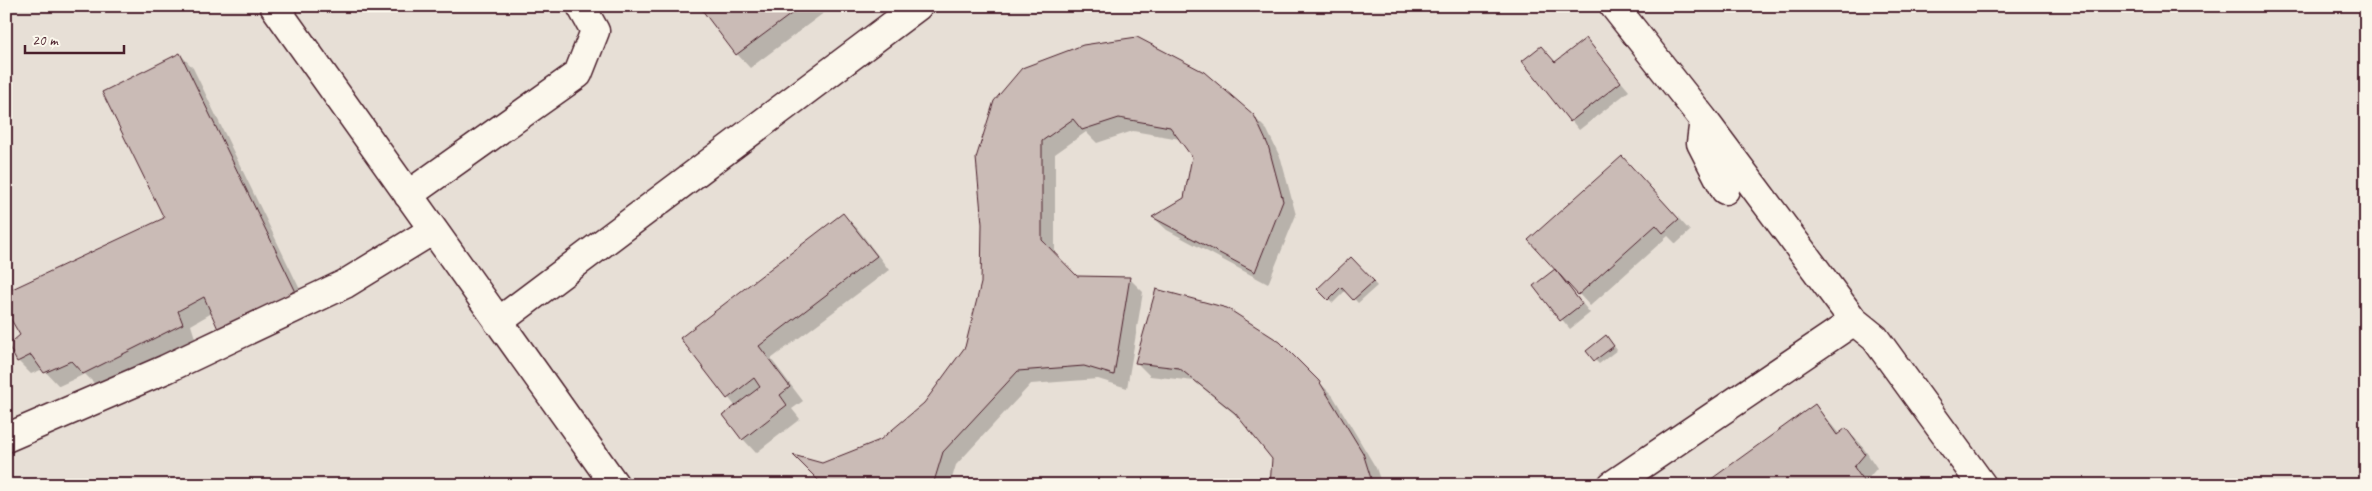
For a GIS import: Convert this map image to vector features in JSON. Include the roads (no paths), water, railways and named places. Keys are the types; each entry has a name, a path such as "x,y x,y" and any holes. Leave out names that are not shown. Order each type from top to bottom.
{"street":[{"path":"274,6 615,485"},
{"path":"408,195 578,74 595,31 581,6"},
{"path":"498,322 918,6"},
{"path":"1614,6 1704,120 1854,322 1874,338 1982,485"},
{"path":"1704,120 1702,143 1725,190"},
{"path":"6,438 166,369 345,284 433,230"},
{"path":"1612,485 1854,322"}]}
